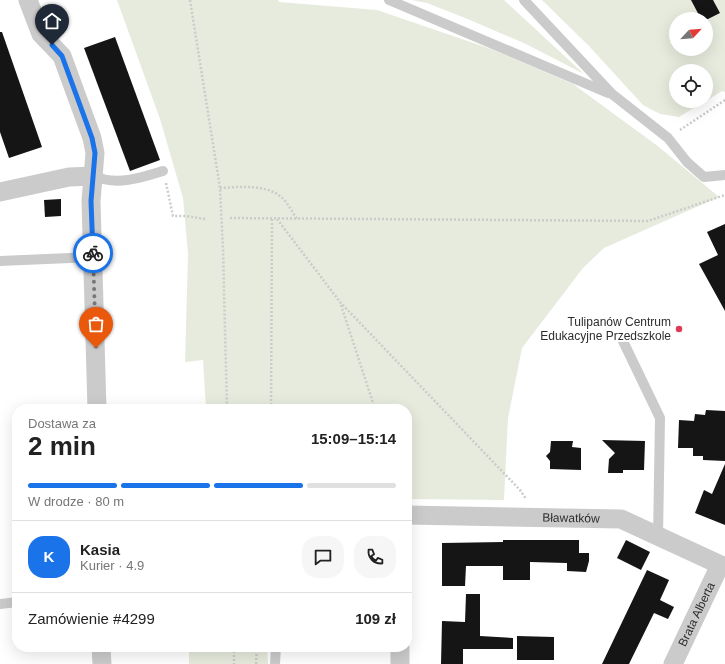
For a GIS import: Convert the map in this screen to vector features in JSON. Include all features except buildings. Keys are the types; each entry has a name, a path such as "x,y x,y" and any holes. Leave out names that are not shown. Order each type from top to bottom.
{"street":[{"path":"28,0 41,34 62,56 92,138 95,153 91,201 97,404"},
{"path":"0,192 69,177 94,176"},
{"name":"Bławatków","path":"412,514 621,519 722,566"},
{"name":"Brata Alberta","path":"673,664 722,566"},
{"path":"102,652 102,664"},
{"path":"400,652 400,664"}],"lane":[{"path":"389,0 612,94"},
{"path":"524,0 612,94 668,138 687,162 704,177 725,175"},
{"path":"94,176 113,182 149,176 163,171"},
{"path":"0,261 93,257"},
{"path":"622,338 660,418 658,537"},
{"path":"0,604 12,603"},
{"path":"275,664 276,652"}],"path":[{"path":"190,0 220,188 227,404"},
{"path":"668,138 725,100"},
{"path":"163,171 170,194 172,216 186,216 205,219"},
{"path":"220,188 245,186 265,190 280,196 297,219"},
{"path":"230,218 648,221 725,195"},
{"path":"271,404 272,219"},
{"path":"277,219 340,302 520,490 536,516"},
{"path":"340,302 373,404"},
{"path":"234,652 234,664"},
{"path":"256,664 257,652"}],"shaded area":[{"path":"117,0 278,0 279,2 377,10 491,49 573,84 659,147 719,197 604,248 583,268 522,348 508,418 504,500 412,499 412,404 206,404 203,360 185,362 188,254 183,198 160,119"},
{"path":"412,0 504,0 584,74 526,44 427,3"},
{"path":"542,0 725,0 725,92 722,91 713,97 713,64 669,64 669,108 694,108 679,117 660,114 643,105 589,46"},
{"path":"189,652 267,652 268,664 189,664"}],"way so far":[{"path":"93,253 96,348"}],"place":[{"name":"Tulipanów Centrum Edukacyjne Przedszkole","path":"679,329"}],"route":[{"path":"52,45 62,56 92,138 95,153 94,176 91,189 93,253"}]}
